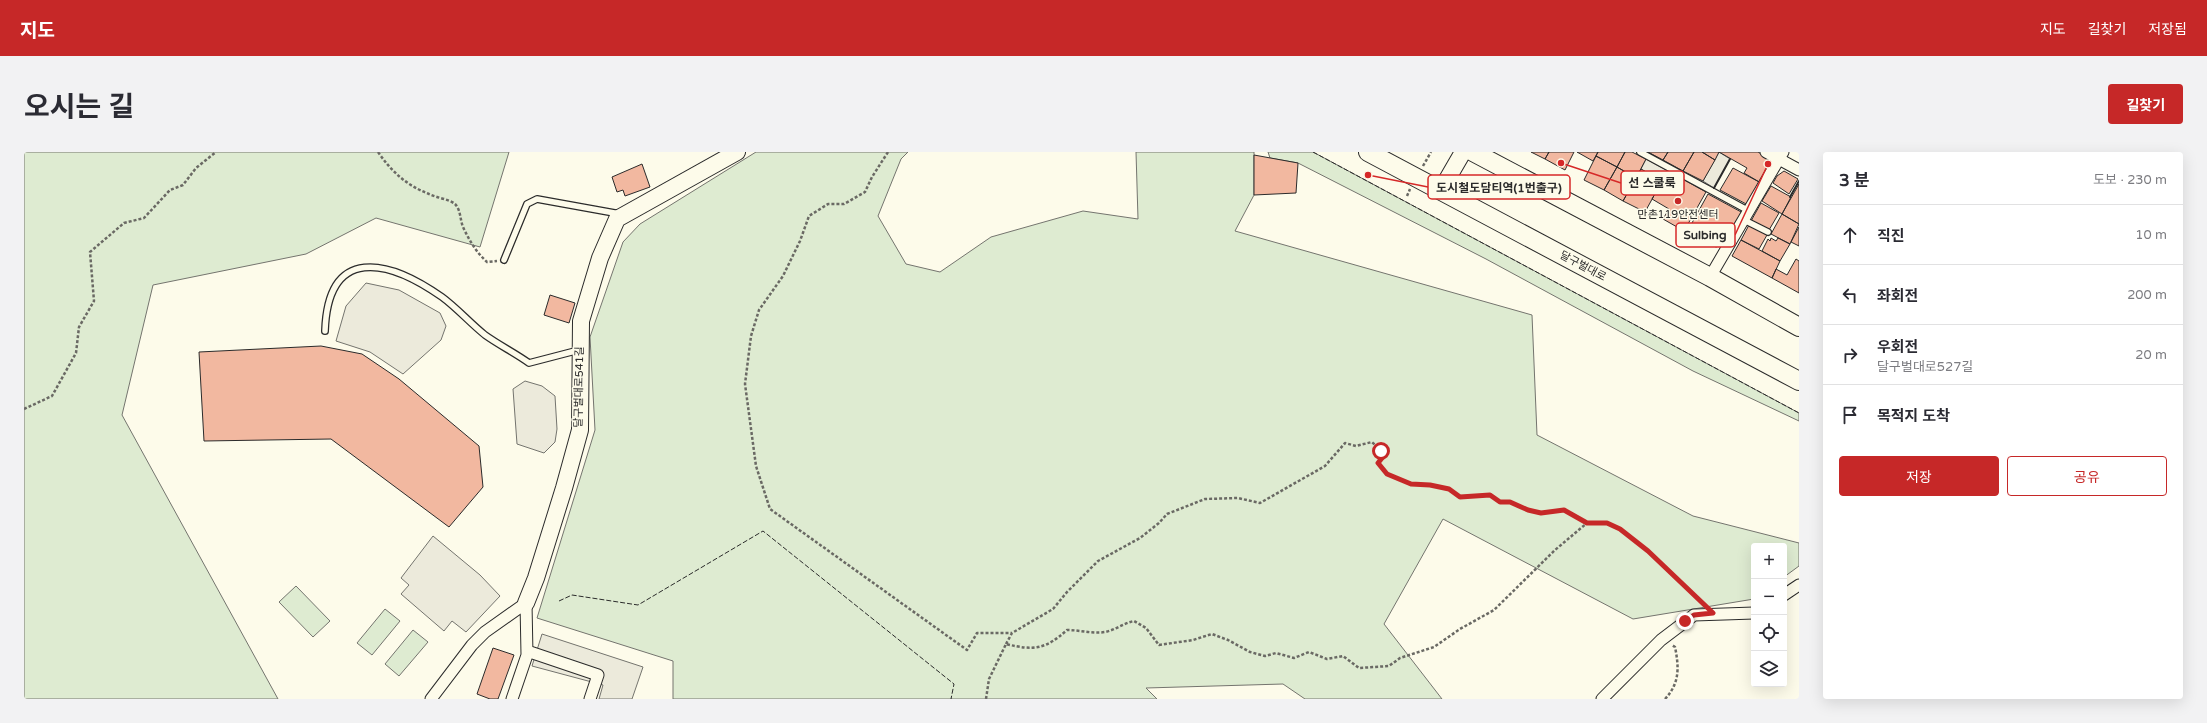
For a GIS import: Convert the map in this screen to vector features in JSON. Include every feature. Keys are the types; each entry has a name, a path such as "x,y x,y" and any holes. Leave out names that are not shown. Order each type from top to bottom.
{"main road":[{"name":"달구벌대로","path":"1368,152 1799,381"},
{"path":"1474,152 1710,277 1799,327"}],"street":[{"name":"달구벌대로541길","path":"526,603 536,578 580,430 581,321 598,264 617,219 737,152"},
{"path":"1441,190 1463,152"},
{"path":"1766,152 1781,156 1799,170"},
{"path":"1710,277 1781,156"},
{"path":"1787,593 1799,585"},
{"path":"512,699 526,651 526,603"},
{"path":"431,699 472,645 485,632 526,603"},
{"path":"1602,699 1661,640 1694,615 1713,613 1751,613"},
{"path":"526,651 598,675 590,699"}],"lane":[{"path":"1640,152 1746,216 1768,232"},
{"path":"504,260 527,204 537,199 624,215"},
{"path":"326,331 326,314 332,291 344,276 359,266 378,266 405,274 442,297 485,335 530,362 580,350"}],"path":[{"path":"24,409 52,396 76,353 79,327 94,301 90,252 124,223 144,218 170,190 183,185 196,168 216,152"},
{"path":"378,152 390,169 401,180 429,194 454,203 458,208 462,226 477,254 487,262 504,260"},
{"path":"888,152 872,177 865,192 844,204 828,204 809,216 800,241 783,276 759,310 750,336 745,384 756,466 770,509 967,650 977,634 1012,633 1053,609 1067,592 1098,561 1140,538 1145,532 1159,523 1167,514 1205,499 1238,498 1260,503 1325,466 1345,443 1356,446 1372,442 1381,451 1382,458 1378,463 1387,474 1411,484 1430,485 1449,489 1460,497 1490,495 1500,502 1510,502 1528,510 1541,513 1564,510 1587,523 1607,523 1620,529 1648,551 1713,613"},
{"path":"1006,644 1025,649 1052,643 1067,630 1086,633 1106,632 1134,621 1146,628 1159,645 1193,640 1212,634 1228,640 1250,652 1264,656 1276,652 1294,658 1309,652 1328,659 1343,656 1359,668 1389,666 1400,658 1434,647 1460,629 1494,610 1555,550 1587,523"},
{"path":"986,699 989,679 1012,633"},
{"path":"1661,640 1675,647 1679,669 1676,685 1665,699"}],"green space":[{"path":"24,152 509,152 480,247 376,218 306,254 153,285 122,415 278,699 24,699"},
{"path":"756,152 908,152 901,159 878,216 906,264 940,272 991,237 1083,211 1138,219 1136,152 1254,152 1254,195 1235,231 1532,315 1537,435 1693,516 1799,543 1799,566 1787,575 1787,543 1751,543 1751,599 1633,619 1443,519 1384,624 1442,699 1305,699 1283,684 1146,688 1157,699 673,699 673,661 537,618 595,430 590,337 623,242 640,224"},
{"path":"1268,152 1313,152 1799,413 1799,421 1693,371 1486,259 1298,163 1270,158"},
{"path":"296,586 330,621 313,637 279,602"},
{"path":"385,609 400,621 372,655 357,643"},
{"path":"413,630 428,642 399,676 385,664"}],"shaded area":[{"path":"1719,152 1730,159 1714,188 1703,181"},
{"path":"1646,159 1668,171 1662,181 1641,169"},
{"path":"366,283 399,290 440,313 446,326 441,340 403,374 370,352 336,341 346,306"},
{"path":"525,381 542,386 555,396 557,429 555,442 544,453 517,444 513,389"},
{"path":"433,536 480,575 500,596 466,632 452,621 444,631 401,594 409,585 401,578"},
{"path":"542,634 643,667 632,699 599,699 603,685 532,666"}],"building":[{"path":"1531,152 1549,152 1545,159"},
{"path":"1549,152 1574,152 1565,170 1545,159"},
{"path":"1577,152 1598,152 1593,161"},
{"path":"1598,152 1625,152 1617,167 1596,156"},
{"path":"1625,152 1632,152 1646,159 1636,178 1617,167"},
{"path":"1648,152 1668,152 1663,160"},
{"path":"1668,152 1694,152 1683,171 1663,160"},
{"path":"1694,152 1702,152 1715,160 1703,181 1683,171"},
{"path":"1702,152 1719,152 1715,160"},
{"path":"1719,152 1758,152 1770,159 1770,168 1761,183 1744,173 1747,168"},
{"path":"1254,155 1298,163 1296,193 1254,195"},
{"path":"1596,156 1617,167 1604,190 1584,180"},
{"path":"642,164 650,187 625,196 623,190 617,192 612,177"},
{"path":"1617,167 1636,178 1623,201 1604,190"},
{"path":"1733,168 1761,183 1748,205 1720,190"},
{"path":"1641,169 1662,181 1645,212 1623,201"},
{"name":"만촌119안전센터","path":"1668,171 1706,192 1684,231 1663,219 1669,209 1652,199"},
{"path":"1784,171 1798,179 1789,194 1773,183 1777,176"},
{"path":"1799,184 1799,224 1782,214"},
{"path":"1771,186 1791,197 1782,214 1762,201"},
{"path":"1708,194 1743,213 1726,243 1716,247 1687,232"},
{"path":"1761,203 1779,213 1769,230 1751,221"},
{"path":"1782,214 1799,224 1790,244 1771,234"},
{"path":"1749,225 1767,235 1759,249 1741,240"},
{"path":"1799,227 1799,246 1791,242"},
{"path":"1771,238 1776,241 1778,238 1790,244 1780,261 1762,251 1768,239 1770,241"},
{"path":"1741,240 1780,261 1772,278 1732,256"},
{"path":"1796,259 1799,261 1799,293 1772,278 1776,269 1787,275"},
{"path":"550,295 575,303 569,323 544,315"},
{"path":"321,346 362,354 399,379 479,446 483,487 449,527 331,439 204,441 199,352"},
{"path":"493,648 514,655 498,699 490,699 477,694"}],"fence":[{"path":"1313,152 1799,413"},
{"path":"559,601 572,595 638,605 763,531 954,684 951,699"}],"wall":[{"path":"1714,188 1730,159"},
{"path":"1790,197 1799,181"}],"place":[{"name":"선 스쿨룩","path":"1561,163"},
{"name":"Sulbing","path":"1768,164"},
{"name":"도시철도담티역(1번출구)","path":"1368,175"},
{"name":"만촌119안전센터","path":"1678,201"}],"route":[{"path":"1381,451 1382,458 1378,463 1387,474 1411,484 1430,485 1449,489 1460,497 1469,495 1490,495 1500,502 1510,502 1516,506 1541,513 1564,510 1587,523 1607,523 1620,529 1648,551 1713,613 1694,615 1685,621"}]}
